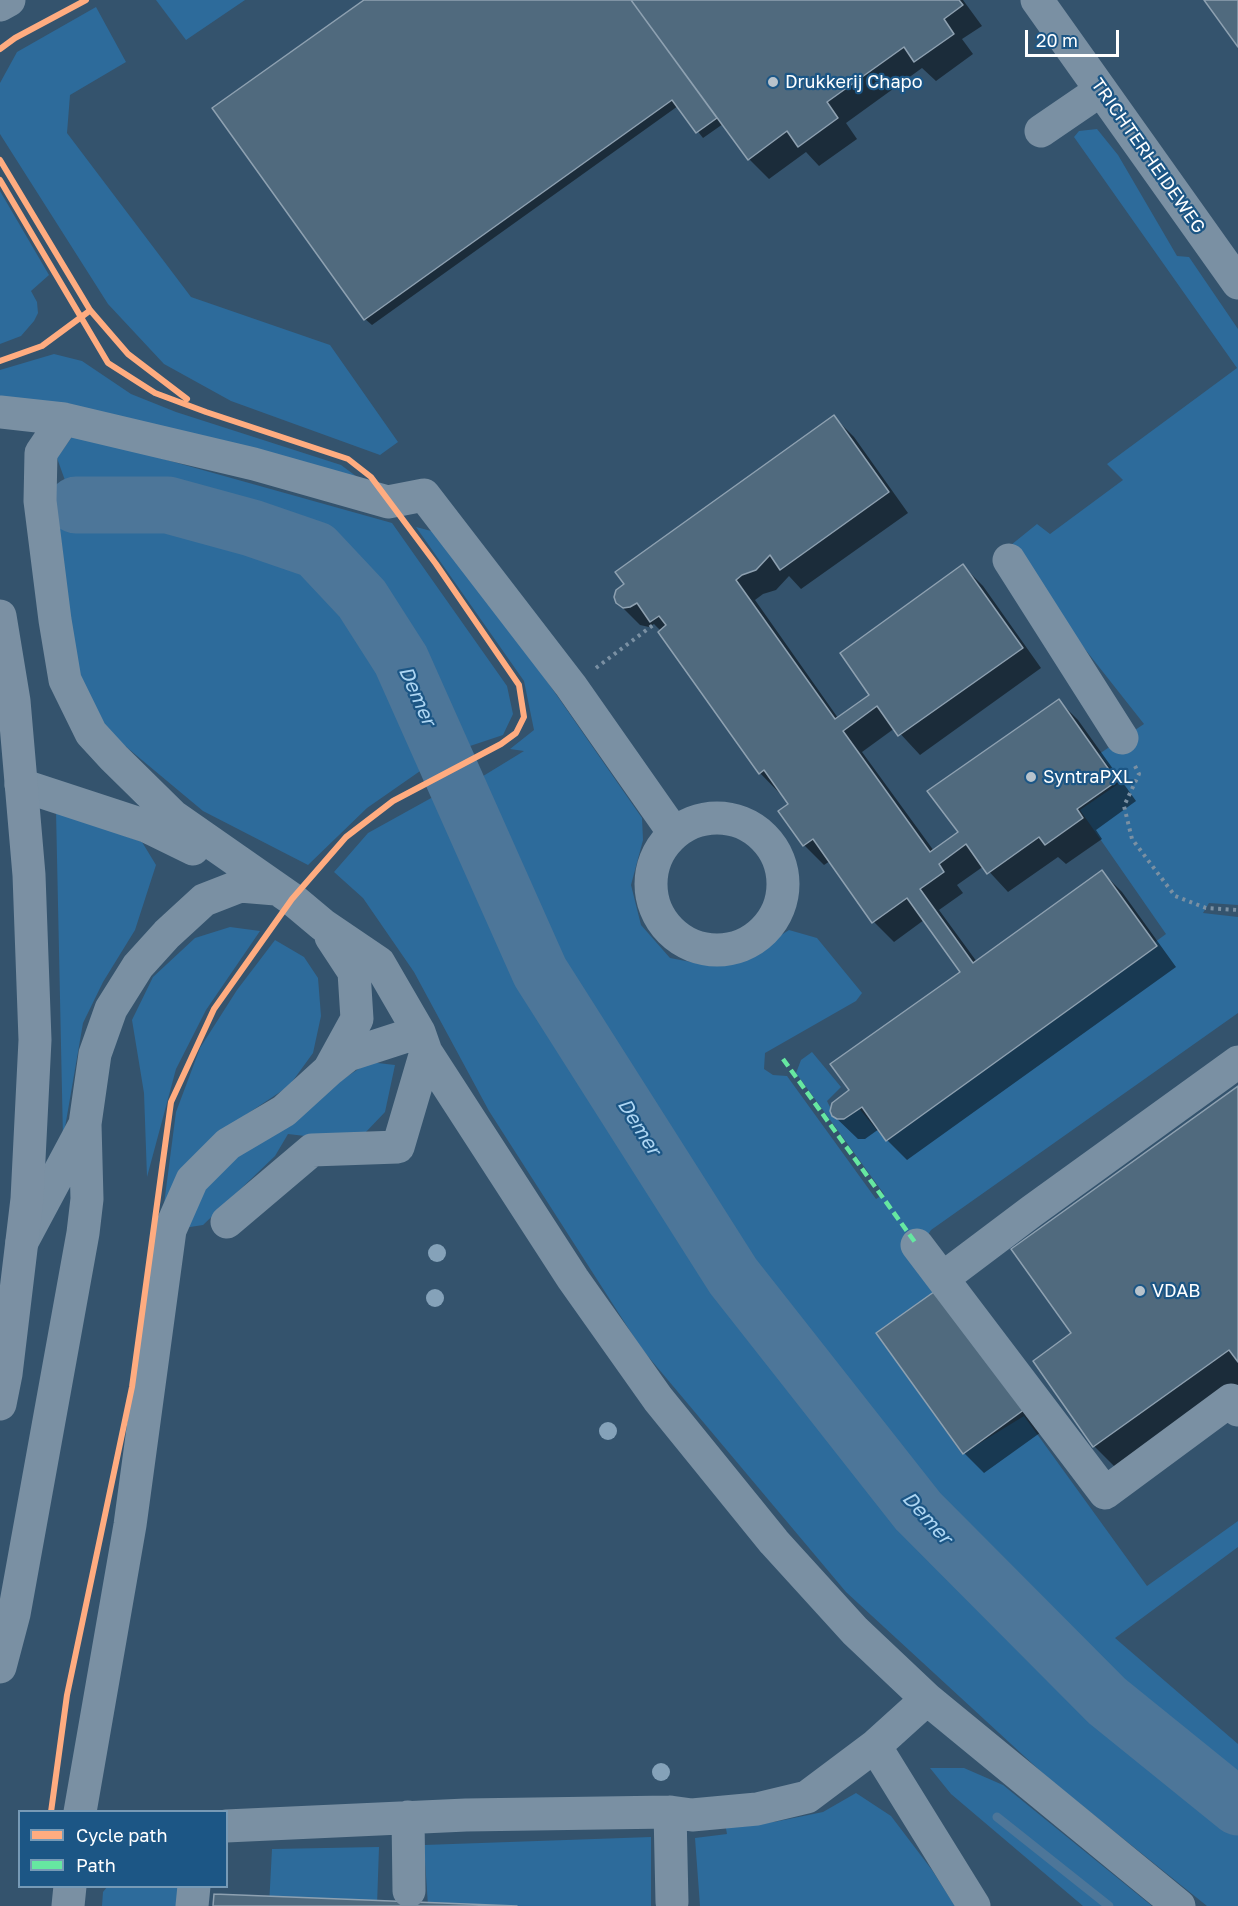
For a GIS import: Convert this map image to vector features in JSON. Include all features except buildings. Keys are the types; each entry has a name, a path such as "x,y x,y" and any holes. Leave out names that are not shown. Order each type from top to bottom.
{"highway":[{"path":"0,616 14,701 29,875 35,1040 27,1199 6,1374 0,1404"}],"street":[{"path":"0,5 9,0"},
{"name":"TRICHTERHEIDEWEG","path":"1037,0 1238,283"},
{"path":"1041,132 1101,90"},
{"path":"0,412 64,419 254,464 388,502 424,495 571,686 674,834"},
{"path":"64,419 41,453 40,501 54,620 65,680 91,732 173,816 379,963 423,1042 567,1270 658,1399 774,1542 855,1631 927,1699 1179,1906"},
{"path":"1009,560 1122,738"},
{"path":"21,785 146,826 276,889"},
{"path":"729,819 756,830 775,852 784,879 779,908 767,928 748,943 725,950 701,948 679,939 662,921 653,899 652,875 655,864 659,852 674,834 700,820 729,819"},
{"path":"0,1667 14,1614 83,1233 87,1199 85,1124 94,1054 111,1009 138,966 167,934 204,900 240,886 276,889"},
{"path":"323,925 354,972 357,1018 329,1070"},
{"path":"80,1810 130,1525 170,1230 192,1180 228,1144 284,1111 348,1055 423,1042"},
{"path":"227,1222 312,1150 399,1147 423,1042"},
{"path":"943,1278 1238,1062"},
{"path":"21,1244 85,1124"},
{"path":"917,1245 1105,1493 1231,1400 1238,1410"},
{"path":"228,1826 408,1817 670,1812 692,1815 758,1809 807,1797 875,1746 927,1699"},
{"path":"875,1746 974,1906"},
{"path":"670,1812 672,1902"},
{"path":"408,1817 409,1891"},
{"path":"68,1906 70,1888"},
{"path":"192,1906 194,1888"}],"path":[{"path":"571,686 654,624"},
{"path":"1122,738 1139,774 1124,806 1132,839 1175,896 1206,908 1238,910"}],"shaded area":[{"path":"156,0 245,0 186,40"},
{"path":"96,7 126,62 70,95 67,133 191,297 330,345 398,442 380,455 231,401 164,364 108,304 0,134 0,83 17,52"},
{"path":"1097,129 1118,155 1177,256 1189,257 1238,329 1238,905 1209,903 1203,913 1238,917 1238,1013 931,1230 914,1257 938,1289 876,1333 962,1454 1024,1416 1147,1586 1238,1521 1238,1547 1115,1638 1238,1744 1238,1783 1080,1648 868,1418 748,1258 557,953 475,781 524,751 510,749 534,730 524,681 416,527 439,533 517,638 642,818 643,840 631,885 641,925 670,958 712,966 737,963 789,930 817,938 862,993 856,1001 765,1053 764,1069 773,1075 787,1076 876,1199 884,1194 796,1073 801,1060 812,1052 841,1087 827,1101 834,1115 858,1107 885,1140 1166,934 1080,810 1121,782 1099,754 1144,724 1006,549 1037,524 1050,534 1123,480 1107,464 1237,368 1074,137 1079,131"},
{"path":"0,191 49,275 31,291 37,302 38,313 34,321 21,336 0,344"},
{"path":"54,354 82,361 131,394 176,412 341,465 364,482 0,397 0,370"},
{"path":"74,434 392,523 507,686 513,714 503,735 464,748 414,636 338,541 226,499 130,477 67,486 57,458"},
{"path":"139,516 285,548 336,588 423,769 367,808 308,865 203,811 94,720 73,682 50,521"},
{"path":"433,797 523,981 738,1319 956,1569 1107,1720 1238,1826 1238,1906 1207,1906 1049,1779 846,1592 641,1348 489,1111 414,972 363,898 334,872 368,833"},
{"path":"56,811 142,842 156,865 135,930 103,982 83,1023 63,1139"},
{"path":"230,927 260,931 206,1010 176,1069 147,1177 144,1093 132,1020 153,977 195,938"},
{"path":"275,940 304,957 318,978 321,1016 313,1053 289,1086 247,1114 163,1212 176,1112 200,1048 237,990"},
{"path":"369,1062 395,1065 385,1112 365,1133 348,1141 288,1134 275,1156 203,1225 177,1229 199,1182 307,1103"},
{"path":"930,1768 964,1768 1003,1785 1152,1906 1113,1906 995,1813 994,1816 1106,1906 1083,1906 951,1794"},
{"path":"856,1793 891,1816 932,1870 955,1906 700,1906 695,1838 727,1834 725,1823 774,1822 823,1812"},
{"path":"651,1837 651,1906 428,1906 424,1845"},
{"path":"379,1847 377,1906 269,1906 272,1849"},
{"path":"106,1888 180,1888 178,1906 102,1906 103,1892"}],"waterway":[{"name":"Demer","path":"76,505 168,505 252,528 316,550 362,599 401,660 540,972 733,1276 918,1511 1107,1701 1238,1807"},
{"path":"997,1817 1109,1906"}],"marked path":[{"path":"783,1059 917,1245"}],"cycle path":[{"path":"0,49 15,38 86,0"},
{"path":"0,160 90,310 128,354 187,399"},
{"path":"0,180 108,363 155,393 348,459 371,477 436,564 519,685 524,717 516,733 501,744 393,801 346,837 292,899 214,1009 171,1102 132,1387 67,1695 51,1810"},
{"path":"0,361 42,346 88,312"}],"place":[{"name":"Drukkerij Chapo","path":"773,82"},
{"name":"SyntraPXL","path":"1031,777"},
{"name":"VDAB","path":"1140,1291"}]}
